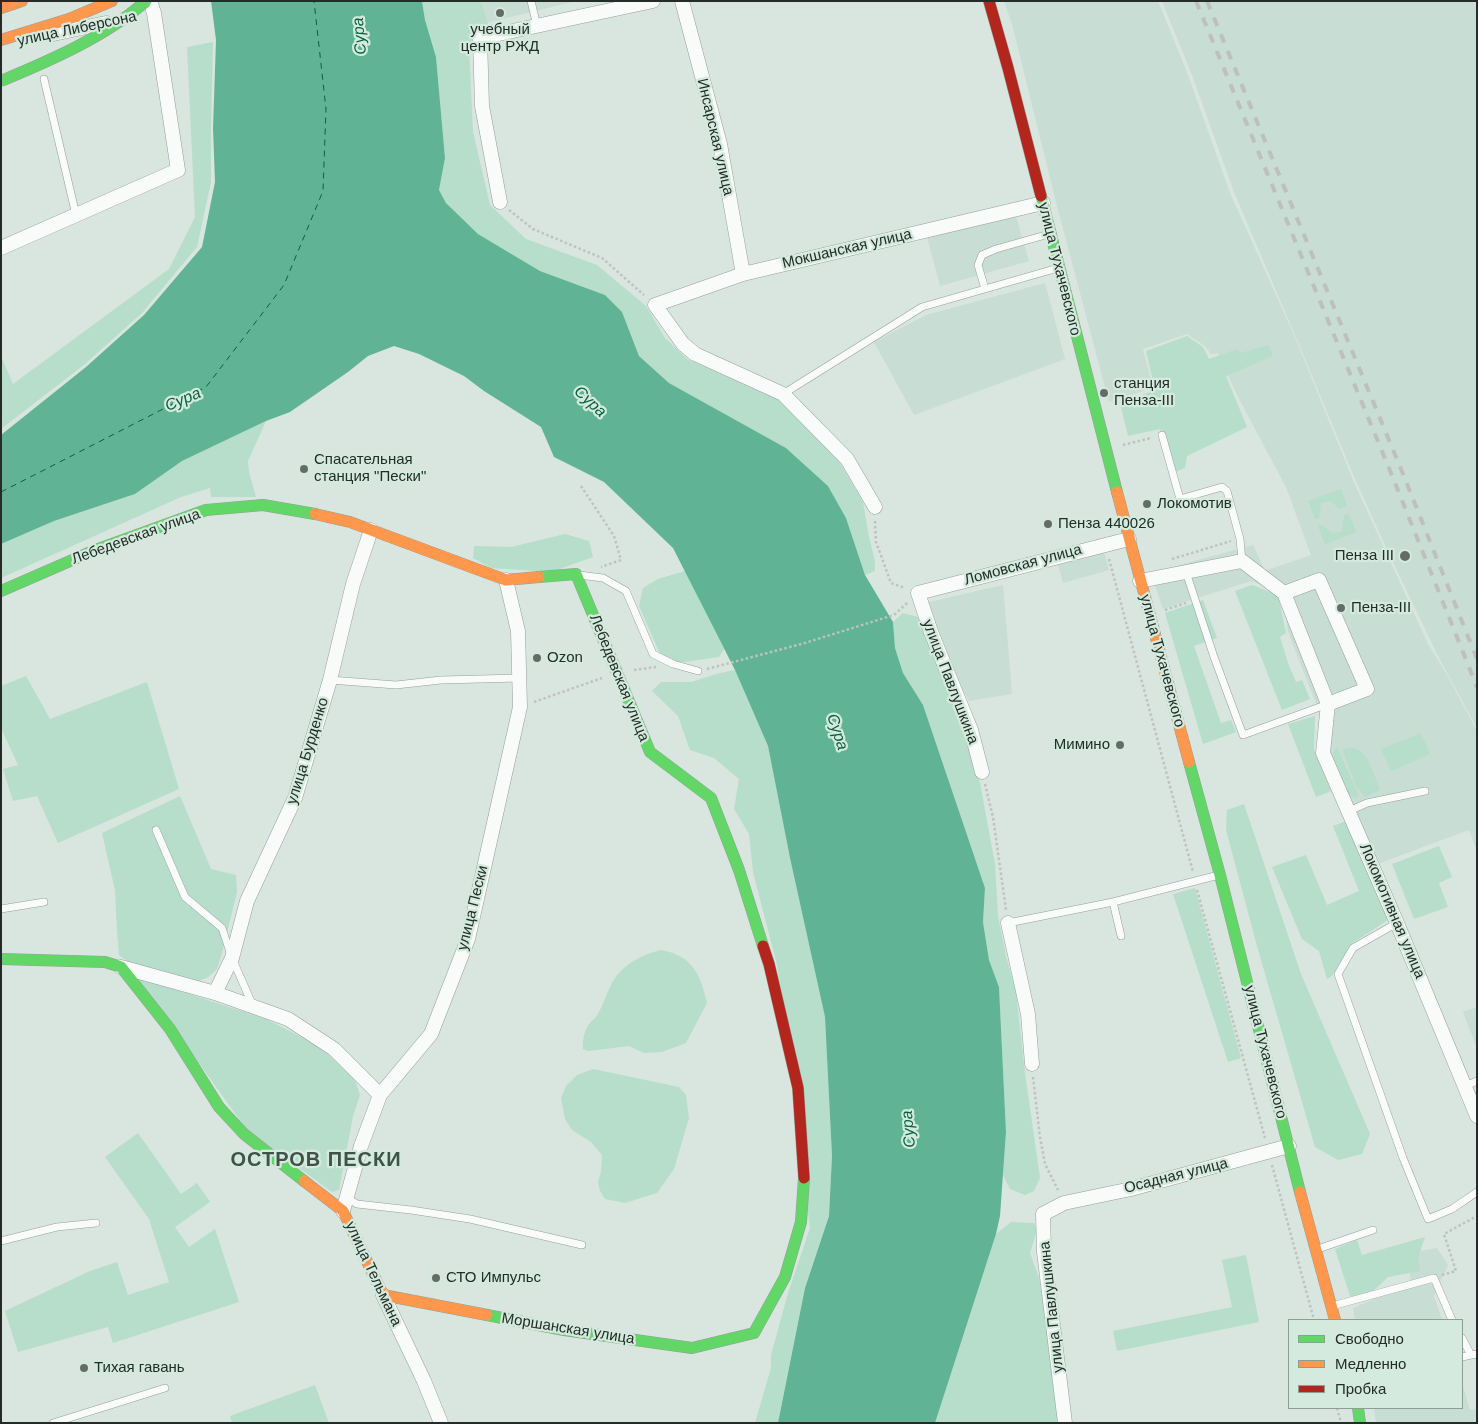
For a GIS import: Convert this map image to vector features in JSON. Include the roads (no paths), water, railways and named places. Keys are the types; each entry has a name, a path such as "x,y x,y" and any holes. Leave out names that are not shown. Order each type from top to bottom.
{"street":[{"path":"1,8 22,1"},
{"path":"1,42 69,19 112,1"},
{"path":"500,202 482,106 480,38 653,1"},
{"name":"Инсарская улица","path":"682,1 720,144 743,274"},
{"name":"улица Тухачевского","path":"989,1 1008,68 1140,581 1220,875 1288,1146 1335,1319"},
{"path":"1,81 82,44 134,12 150,5 178,170 1,248"},
{"name":"улица Либерсона","path":"1,42 150,5"},
{"name":"Мокшанская улица","path":"783,394 695,354 683,344 655,305 743,274 1042,203"},
{"path":"783,394 847,459 875,507"},
{"name":"Лебедевская улица","path":"1,591 93,551 206,510 263,505 350,522 506,580 576,574 650,752 711,798 739,870 769,964 798,1088 804,1183 801,1222 786,1277 754,1333"},
{"name":"улица Бурденко","path":"215,993 232,958 247,901 295,798 330,680 353,584 371,530"},
{"name":"Ломовская улица","path":"918,593 1129,538"},
{"path":"1140,581 1242,560 1284,593 1328,704 1367,689 1319,580 1284,593"},
{"name":"улица Пески","path":"345,1205 361,1146 380,1095 431,1034 468,939 520,707 518,631 506,580"},
{"name":"улица Павлушкина","path":"918,593 931,632 971,730 982,772"},
{"name":"Локомотивная улица","path":"1328,704 1323,753 1397,923 1471,1083 1477,1116"},
{"path":"1008,923 1028,1014 1032,1064"},
{"path":"1,959 105,962 215,993 288,1019 334,1049 380,1095"},
{"name":"улица Тельмана","path":"121,967 170,1029 219,1107 244,1134 345,1205 441,1423"},
{"name":"Осадная улица","path":"1064,1203 1131,1188 1288,1146"},
{"name":"улица Павлушкина","path":"1064,1203 1043,1214 1044,1252 1065,1423"},
{"name":"Моршанская улица","path":"383,1295 564,1330 692,1348 754,1333"},
{"path":"1358,1409 1360,1423"}],"lane":[{"path":"531,1 537,26"},
{"path":"44,79 76,215"},
{"path":"985,289 978,266 982,255 996,249 1050,234"},
{"path":"783,394 922,308 1058,268"},
{"path":"1162,435 1180,499 1222,487 1227,491 1240,539 1242,560"},
{"path":"1186,572 1214,657 1243,735 1328,704"},
{"path":"576,574 603,578 626,591 653,654 673,664 698,671"},
{"path":"330,680 396,685 441,680 519,678"},
{"path":"1348,811 1367,803 1425,791"},
{"path":"156,830 185,897 222,928 232,958 254,1007"},
{"path":"1008,923 1113,902 1220,875"},
{"path":"1,909 44,902"},
{"path":"1113,902 1121,936"},
{"path":"1397,923 1354,948 1338,974 1428,1219 1452,1209 1477,1192"},
{"path":"345,1205 357,1204 411,1210 470,1219 582,1245"},
{"path":"1,1241 57,1227 96,1224"},
{"path":"1315,1250 1372,1230"},
{"path":"1331,1306 1434,1278 1452,1319"},
{"path":"1463,1339 1474,1354"},
{"path":"53,1423 165,1388"}],"water":[{"name":"Сура","path":"211,1 422,1 425,20 436,57 445,158 439,190 446,203 478,234 540,271 605,295 622,312 639,356 669,383 786,448 828,486 846,518 865,575 893,622 895,648 903,673 923,705 985,888 983,922 989,960 999,987 1006,1132 1000,1216 996,1234 935,1423 778,1423 805,1288 829,1216 832,1156 825,1017 790,858 768,746 735,670 673,548 604,482 554,457 541,427 464,376 419,354 394,346 368,356 290,412 266,421 182,461 135,494 54,521 1,544 1,435 86,367 144,315 202,247 215,182 213,129 216,40"}],"railway":[{"path":"1196,1 1391,473 1477,687"},
{"path":"1207,1 1401,469 1477,659"}],"place":[{"name":"учебный центр РЖД","path":"500,13"},
{"name":"станция Пенза-III","path":"1104,393"},
{"name":"Спасательная станция \"Пески\"","path":"304,469"},
{"name":"Локомотив","path":"1147,504"},
{"name":"Пенза 440026","path":"1048,524"},
{"name":"Пенза III","path":"1405,556"},
{"name":"Пенза-III","path":"1341,608"},
{"name":"Ozon","path":"537,658"},
{"name":"Мимино","path":"1120,745"},
{"name":"СТО Импульс","path":"436,1278"},
{"name":"Тихая гавань","path":"84,1368"}],"district":[{"name":"ОСТРОВ ПЕСКИ","path":"316,1160"}]}
